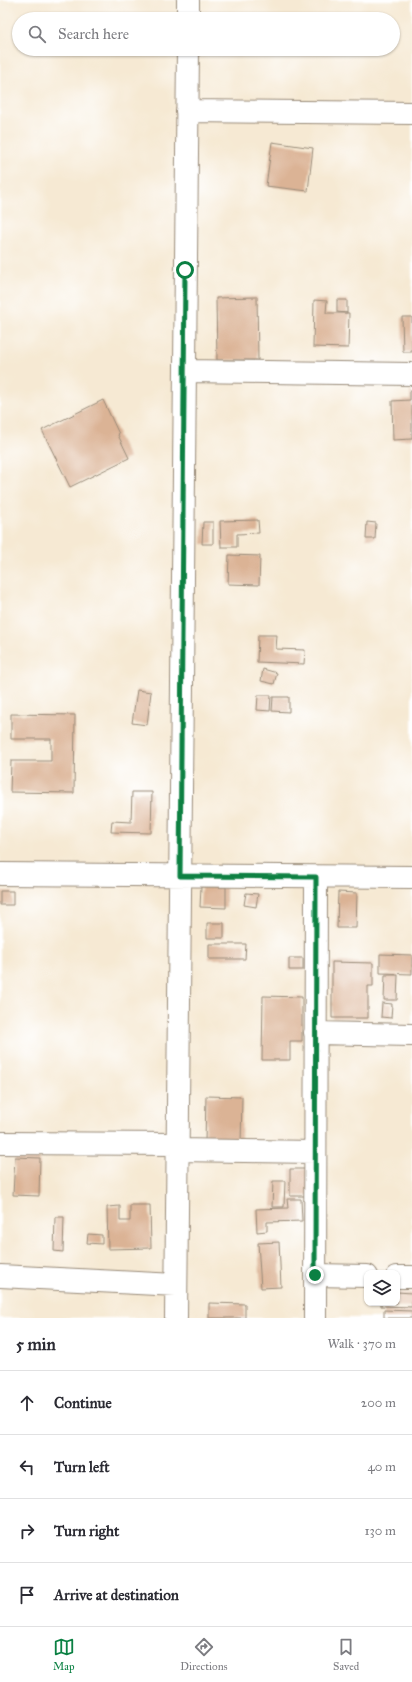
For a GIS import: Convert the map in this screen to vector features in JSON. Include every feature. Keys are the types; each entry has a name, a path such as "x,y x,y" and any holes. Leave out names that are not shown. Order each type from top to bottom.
{"street":[{"path":"188,0 188,12"},
{"path":"176,1318 188,56"},
{"path":"187,111 412,113"},
{"path":"185,371 412,374"},
{"path":"0,874 412,877"},
{"path":"315,1318 316,877"},
{"path":"316,1033 412,1035"},
{"path":"0,1143 315,1152"},
{"path":"315,1275 364,1276"},
{"path":"0,1276 176,1285"},
{"path":"400,1277 412,1277"}],"building":[{"path":"272,142 313,148 308,191 266,186"},
{"path":"257,297 258,360 217,360 216,298"},
{"path":"314,300 327,301 326,313 349,313 348,348 313,347"},
{"path":"337,300 347,300 347,313 337,312"},
{"path":"402,317 412,317 412,352 403,352"},
{"path":"410,391 412,391 412,439 393,440 392,401 410,400"},
{"path":"103,400 129,458 70,487 42,430"},
{"path":"258,520 259,533 237,534 237,547 221,547 220,521"},
{"path":"203,522 213,522 213,544 202,544"},
{"path":"367,522 376,523 375,539 366,539"},
{"path":"229,555 260,556 259,585 228,584"},
{"path":"258,635 277,635 276,649 305,650 304,664 257,662"},
{"path":"263,669 277,673 274,684 261,681"},
{"path":"137,690 151,692 147,725 132,723"},
{"path":"258,695 271,695 270,711 257,710"},
{"path":"273,697 289,697 289,712 272,711"},
{"path":"11,714 75,715 74,793 10,792 11,761 51,761 51,739 11,739"},
{"path":"132,792 152,792 151,833 111,832 112,821 131,822"},
{"path":"201,887 226,887 226,908 200,907"},
{"path":"0,891 13,891 13,905 0,905"},
{"path":"338,892 357,893 356,928 337,928"},
{"path":"246,893 258,894 256,907 244,905"},
{"path":"207,923 224,923 224,938 207,938"},
{"path":"209,944 246,944 245,959 209,959"},
{"path":"380,954 412,955 412,974 380,973"},
{"path":"289,958 303,958 303,970 289,970"},
{"path":"332,962 373,963 373,986 368,986 368,1018 332,1018"},
{"path":"385,975 398,975 397,1000 384,1000"},
{"path":"263,996 302,997 302,1041 290,1041 290,1060 262,1060"},
{"path":"382,1003 392,1004 391,1018 381,1017"},
{"path":"206,1096 242,1097 241,1143 205,1142"},
{"path":"15,1157 40,1158 39,1196 13,1195"},
{"path":"290,1169 313,1169 313,1196 290,1196"},
{"path":"273,1181 285,1181 284,1207 272,1207"},
{"path":"287,1199 301,1199 302,1221 267,1222 267,1231 257,1232 256,1209 288,1208"},
{"path":"130,1205 150,1205 151,1248 108,1249 107,1207 120,1206 120,1221 130,1221"},
{"path":"55,1217 64,1217 63,1252 54,1251"},
{"path":"88,1234 102,1235 102,1244 87,1243"},
{"path":"279,1242 281,1287 261,1288 258,1243"},
{"path":"400,1292 412,1293 412,1307 381,1306 400,1306"},
{"path":"209,1303 245,1304 245,1318 209,1318"},
{"path":"384,1310 412,1311 412,1318 384,1318"}],"route":[{"path":"185,270 180,876 316,877 315,1275"}]}
